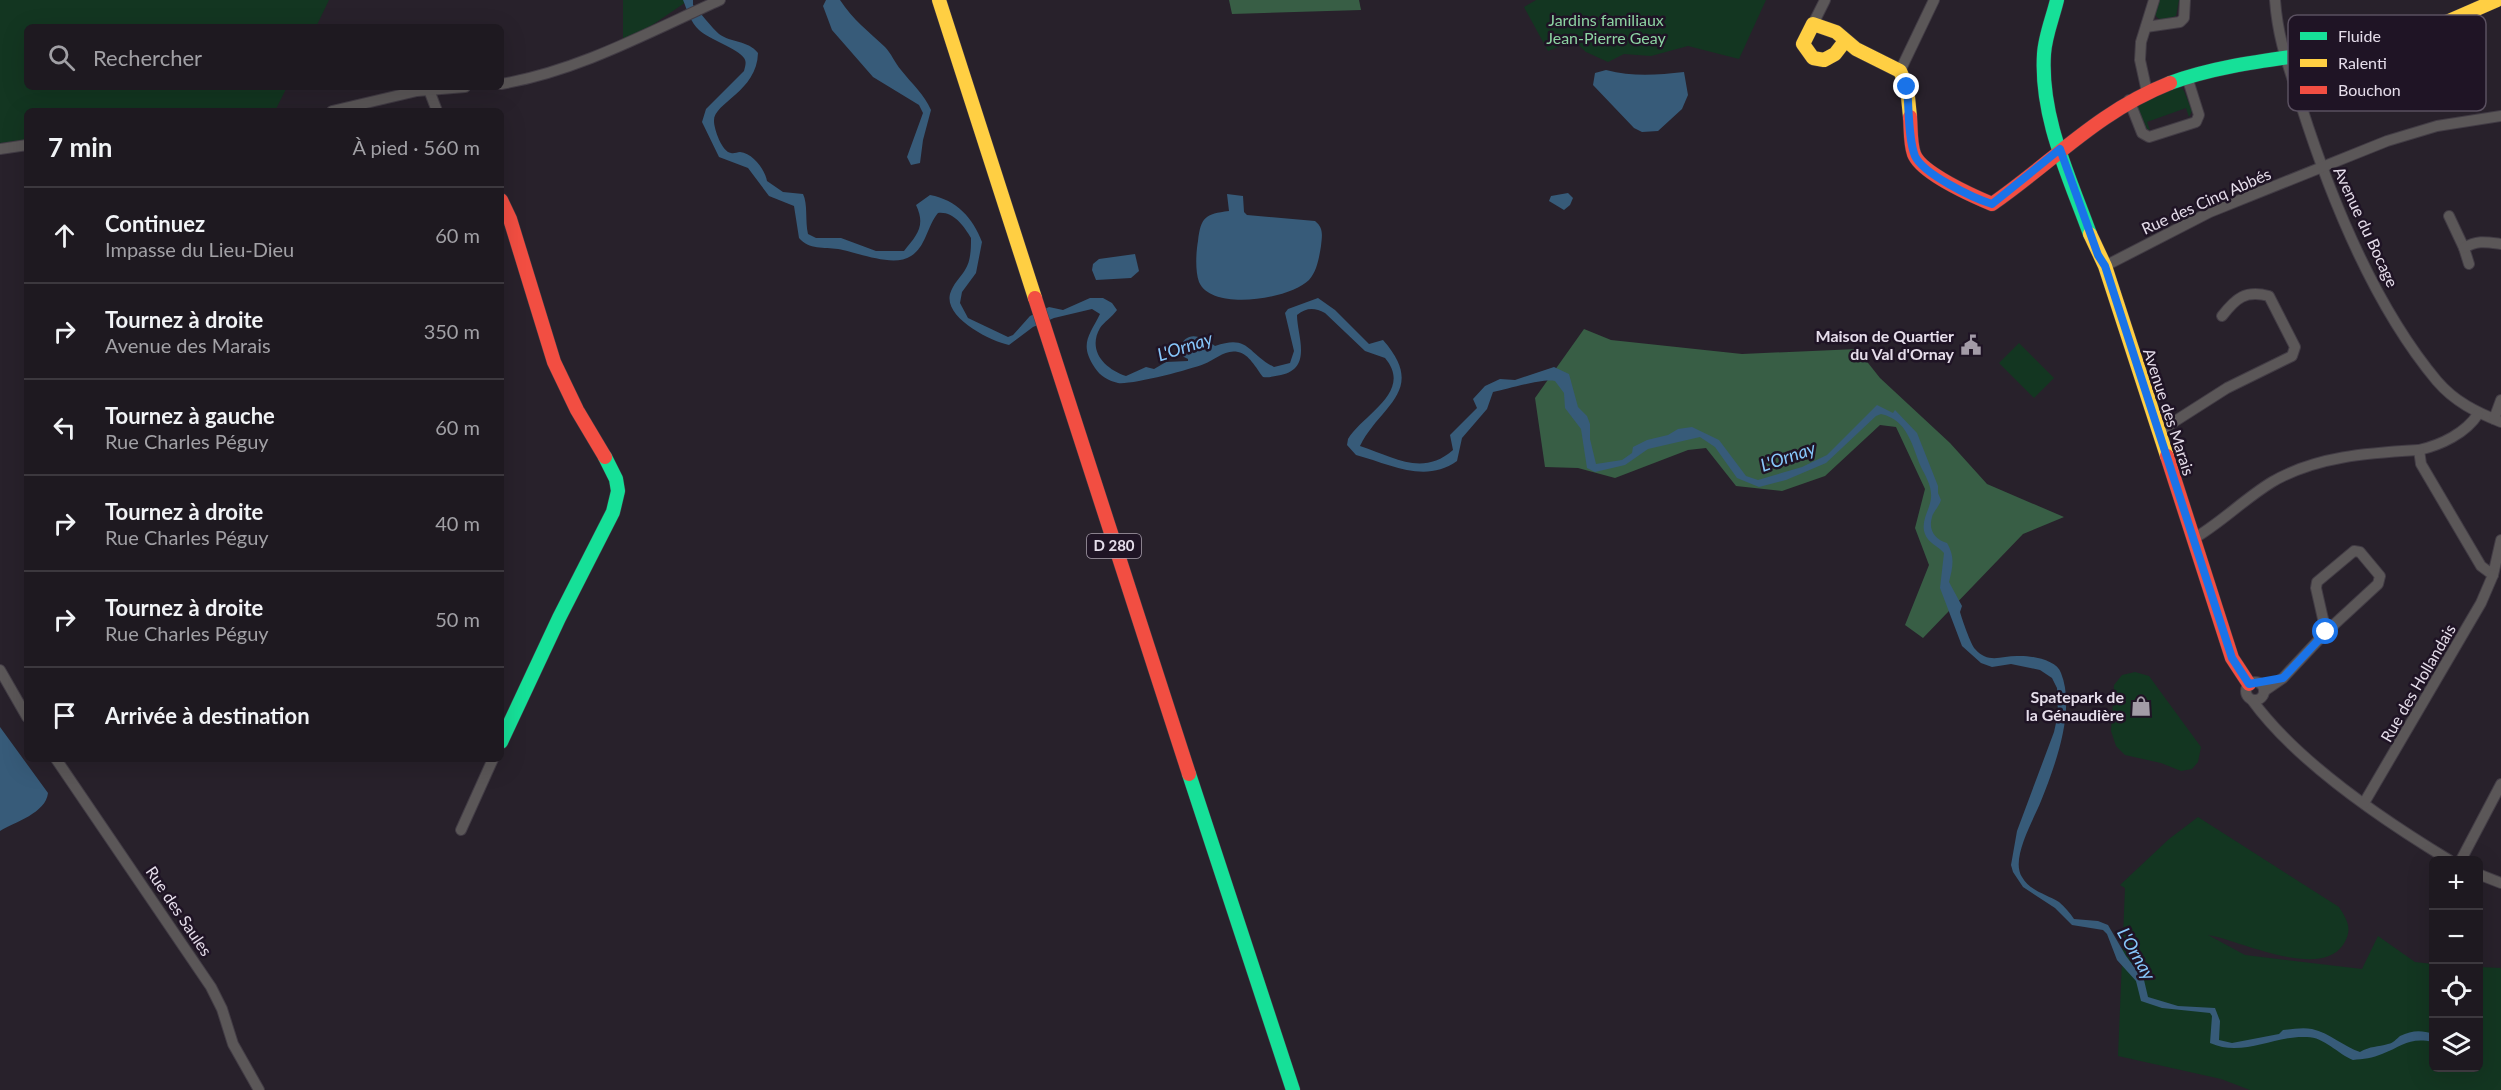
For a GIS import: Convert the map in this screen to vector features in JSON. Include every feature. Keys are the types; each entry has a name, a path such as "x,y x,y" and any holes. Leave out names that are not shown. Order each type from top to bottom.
{"street":[{"path":"504,83 533,78 603,53 720,0"},
{"name":"D 280","path":"939,0 1195,796 1293,1090"},
{"path":"1825,0 1803,44 1816,60 1825,61 1832,57 1845,41"},
{"path":"1900,71 1934,0"},
{"name":"Avenue des Marais","path":"2057,0 2044,51 2044,93 2053,133 2098,255 2105,266 2232,658 2253,683 2262,686 2273,725"},
{"path":"2147,92 2140,60 2154,0"},
{"path":"2146,27 2180,22 2184,18 2185,0"},
{"name":"Avenue du Bocage","path":"2275,0 2277,28 2288,67"},
{"path":"2464,15 2497,0"},
{"path":"1813,24 1836,32 1845,41 1900,71 1907,87 1913,153 1919,164 1970,195 1992,204 2060,149 2129,100 2187,76 2288,58"},
{"path":"2129,100 2142,133 2149,137 2196,122 2199,115 2187,76"},
{"path":"346,108 429,90 436,108"},
{"name":"Avenue du Bocage","path":"2302,111 2320,167 2352,238 2410,345 2438,382 2463,405 2478,414 2498,421"},
{"name":"Rue des Cinq Abbés","path":"2105,266 2210,212 2387,141 2437,126 2501,116"},
{"path":"0,149 24,145"},
{"path":"504,206 510,219 554,362 577,410 608,462 616,479 618,491 614,512 554,628 504,736"},
{"path":"2449,216 2469,264"},
{"path":"2464,248 2474,242 2482,241 2501,244"},
{"path":"2158,432 2227,388 2292,356 2295,347 2270,296 2258,293 2235,299 2222,316"},
{"path":"2498,421 2501,400"},
{"path":"2193,539 2272,482 2309,464 2353,456 2432,447 2466,428 2478,414"},
{"path":"2419,450 2421,464 2481,566 2493,575"},
{"name":"Rue des Hollandais","path":"2364,803 2481,603 2493,575 2501,540"},
{"path":"2252,700 2256,700 2283,678 2326,632 2378,584 2380,576 2360,552 2354,551 2317,582 2316,588 2326,632"},
{"path":"0,670 24,712"},
{"path":"2253,683 2283,678"},
{"name":"Avenue des Marais","path":"2253,683 2246,688 2246,695 2301,753 2405,834 2441,856"},
{"name":"Rue des Saules","path":"58,762 212,987 222,1009 232,1044 259,1090"},
{"path":"461,830 492,762"},
{"path":"2464,856 2501,784"},
{"path":"2483,876 2501,883"}],"green space":[{"path":"0,0 329,0 317,24 24,24 24,90 286,90 276,108 24,108 24,140 0,143"},
{"path":"623,0 689,0 623,45"},
{"path":"1229,0 1359,0 1361,10 1232,14"},
{"name":"Jardins familiaux Jean-Pierre Geay","path":"1536,0 1766,0 1739,59 1688,46 1651,56 1624,54 1608,62 1586,52 1574,41 1548,51 1524,7"},
{"path":"2158,0 2179,0 2176,16 2159,19 2155,15"},
{"path":"2179,86 2184,91 2192,111 2189,117 2186,108 2147,122 2150,130 2147,129 2138,110 2139,105"},
{"path":"1584,329 1611,340 1742,354 1857,349 1880,378 1950,443 1987,484 2064,517 2023,534 1923,638 1905,625 1929,565 1915,528 1925,489 1896,427 1880,425 1825,476 1782,491 1736,486 1706,448 1688,450 1615,478 1578,468 1545,467 1535,398"},
{"path":"2019,343 2054,378 2034,398 1999,363"},
{"path":"2135,672 2149,676 2201,747 2198,762 2192,769 2181,771 2161,763 2125,755 2116,746 2111,731 2114,685 2122,675"},
{"path":"2198,817 2339,907 2347,921 2349,930 2343,945 2332,955 2316,959 2298,959 2278,955 2208,935 2245,955 2362,969 2378,936 2415,962 2429,964 2429,1072 2483,1072 2483,967 2501,968 2501,1090 2250,1090 2221,1079 2118,1056 2125,888 2120,885 2169,839"}],"water":[{"name":"L'Ornay","path":"683,0 693,0 693,5 719,34 749,46 758,53 751,78 720,108 714,121 715,129 719,140 728,152 749,155 761,167 767,181 783,192 803,194 808,234 816,238 841,238 876,251 904,251 919,230 920,219 916,205 930,195 940,197 963,211 974,225 982,242 976,273 962,292 960,303 968,318 1008,337 1013,335 1030,316 1049,307 1063,310 1090,298 1103,298 1112,303 1117,310 1100,328 1097,336 1097,351 1105,364 1126,376 1146,367 1154,369 1166,362 1188,361 1180,355 1178,350 1185,339 1194,336 1215,346 1235,342 1241,344 1274,367 1290,363 1294,351 1285,313 1288,309 1318,298 1335,310 1369,344 1383,340 1396,358 1401,372 1401,385 1396,397 1360,446 1408,462 1419,464 1430,462 1453,450 1450,435 1477,408 1473,399 1485,386 1500,379 1515,380 1554,367 1569,374 1578,407 1587,416 1590,424 1590,439 1596,464 1622,460 1632,453 1633,447 1647,440 1668,435 1678,429 1692,427 1719,440 1746,476 1758,480 1802,467 1827,455 1877,405 1893,413 1895,410 1917,433 1938,486 1941,500 1932,517 1931,526 1936,537 1947,543 1951,553 1952,566 1949,582 1962,606 1960,612 1973,647 1980,654 1990,658 2022,656 2042,659 2054,665 2061,673 2065,688 2065,721 2052,771 2021,850 2019,869 2025,882 2059,902 2074,919 2098,921 2108,925 2126,956 2144,980 2148,997 2178,1006 2215,1008 2220,1021 2219,1040 2232,1043 2279,1034 2283,1030 2305,1028 2325,1034 2360,1052 2393,1042 2404,1034 2413,1032 2429,1033 2429,1042 2412,1041 2375,1056 2353,1060 2319,1040 2307,1037 2234,1048 2210,1043 2212,1016 2210,1013 2162,1008 2141,1001 2136,981 2117,960 2107,934 2103,930 2072,925 2055,908 2023,887 2011,865 2017,831 2054,732 2058,714 2057,688 2052,678 2040,670 2011,664 1992,667 1981,663 1962,646 1940,588 1944,553 1928,540 1924,529 1924,520 1931,498 1930,486 1908,435 1890,417 1881,414 1876,416 1826,463 1786,480 1759,487 1737,478 1715,447 1700,437 1648,449 1625,465 1595,472 1587,468 1581,429 1565,408 1564,393 1555,381 1549,380 1493,392 1487,409 1462,438 1457,461 1445,468 1432,471 1407,470 1356,455 1347,445 1348,439 1355,430 1390,392 1393,382 1392,370 1385,358 1365,351 1325,313 1311,309 1297,315 1301,350 1297,366 1281,375 1263,377 1246,355 1233,351 1224,353 1204,364 1174,373 1135,382 1118,383 1105,378 1097,371 1087,353 1089,334 1100,314 1092,309 1054,318 1033,327 1009,345 991,339 961,320 950,303 950,294 968,263 971,238 961,224 948,214 938,213 920,247 911,256 903,259 885,260 838,249 812,246 803,242 799,238 794,206 769,196 748,168 719,157 702,122 706,109 744,71 746,65 741,55 699,30 691,20"},
{"path":"826,0 840,0 855,19 887,49 928,104 931,110 920,163 911,165 907,157 923,113 919,105 873,77 832,30 823,6"},
{"path":"1606,70 1645,75 1684,72 1688,95 1682,109 1658,131 1642,132 1634,128 1593,85 1595,73"},
{"path":"1568,193 1573,198 1564,210 1549,201 1551,196"},
{"path":"1227,194 1243,196 1244,212 1247,215 1315,221 1320,226 1321,246 1316,268 1309,280 1286,293 1252,299 1235,300 1219,297 1207,291 1199,282 1197,272 1196,256 1199,233 1203,222 1209,215 1229,211"},
{"path":"1135,254 1139,271 1131,278 1096,280 1092,270 1093,264 1099,259"},
{"path":"0,727 48,793 42,806 36,811 0,831"}],"traffic: fast":[{"path":"2057,0 2047,33 2044,54 2047,101 2051,123 2065,168 2090,234"},
{"path":"2170,83 2224,68 2288,57"},
{"path":"504,736 559,618 613,512 618,491 616,479 605,457"},
{"path":"1189,774 1293,1090"}],"traffic: slow":[{"path":"939,0 1035,298"},
{"path":"2463,15 2497,0"},
{"path":"1845,41 1835,54 1824,60 1813,58 1803,44 1813,24 1836,32 1856,49 1900,71 1907,87 1910,117"},
{"path":"2090,234 2105,266 2167,456"}],"traffic: jam":[{"path":"1910,117 1914,154 1926,169 1948,183 1992,204 2120,108 2170,83"},
{"path":"504,206 510,219 554,362 577,410 605,457"},
{"path":"1035,298 1189,774"},
{"path":"2167,456 2232,658 2249,684"}],"place":[{"name":"Maison de Quartier du Val d'Ornay","path":"1971,345"},
{"name":"Spatepark de la Génaudière","path":"2141,706"}],"route":[{"path":"1907,87 1913,153 1919,164 1979,200 1992,204 2008,194 2060,149 2098,255 2105,266 2232,658 2249,684 2283,678 2326,632"}]}
